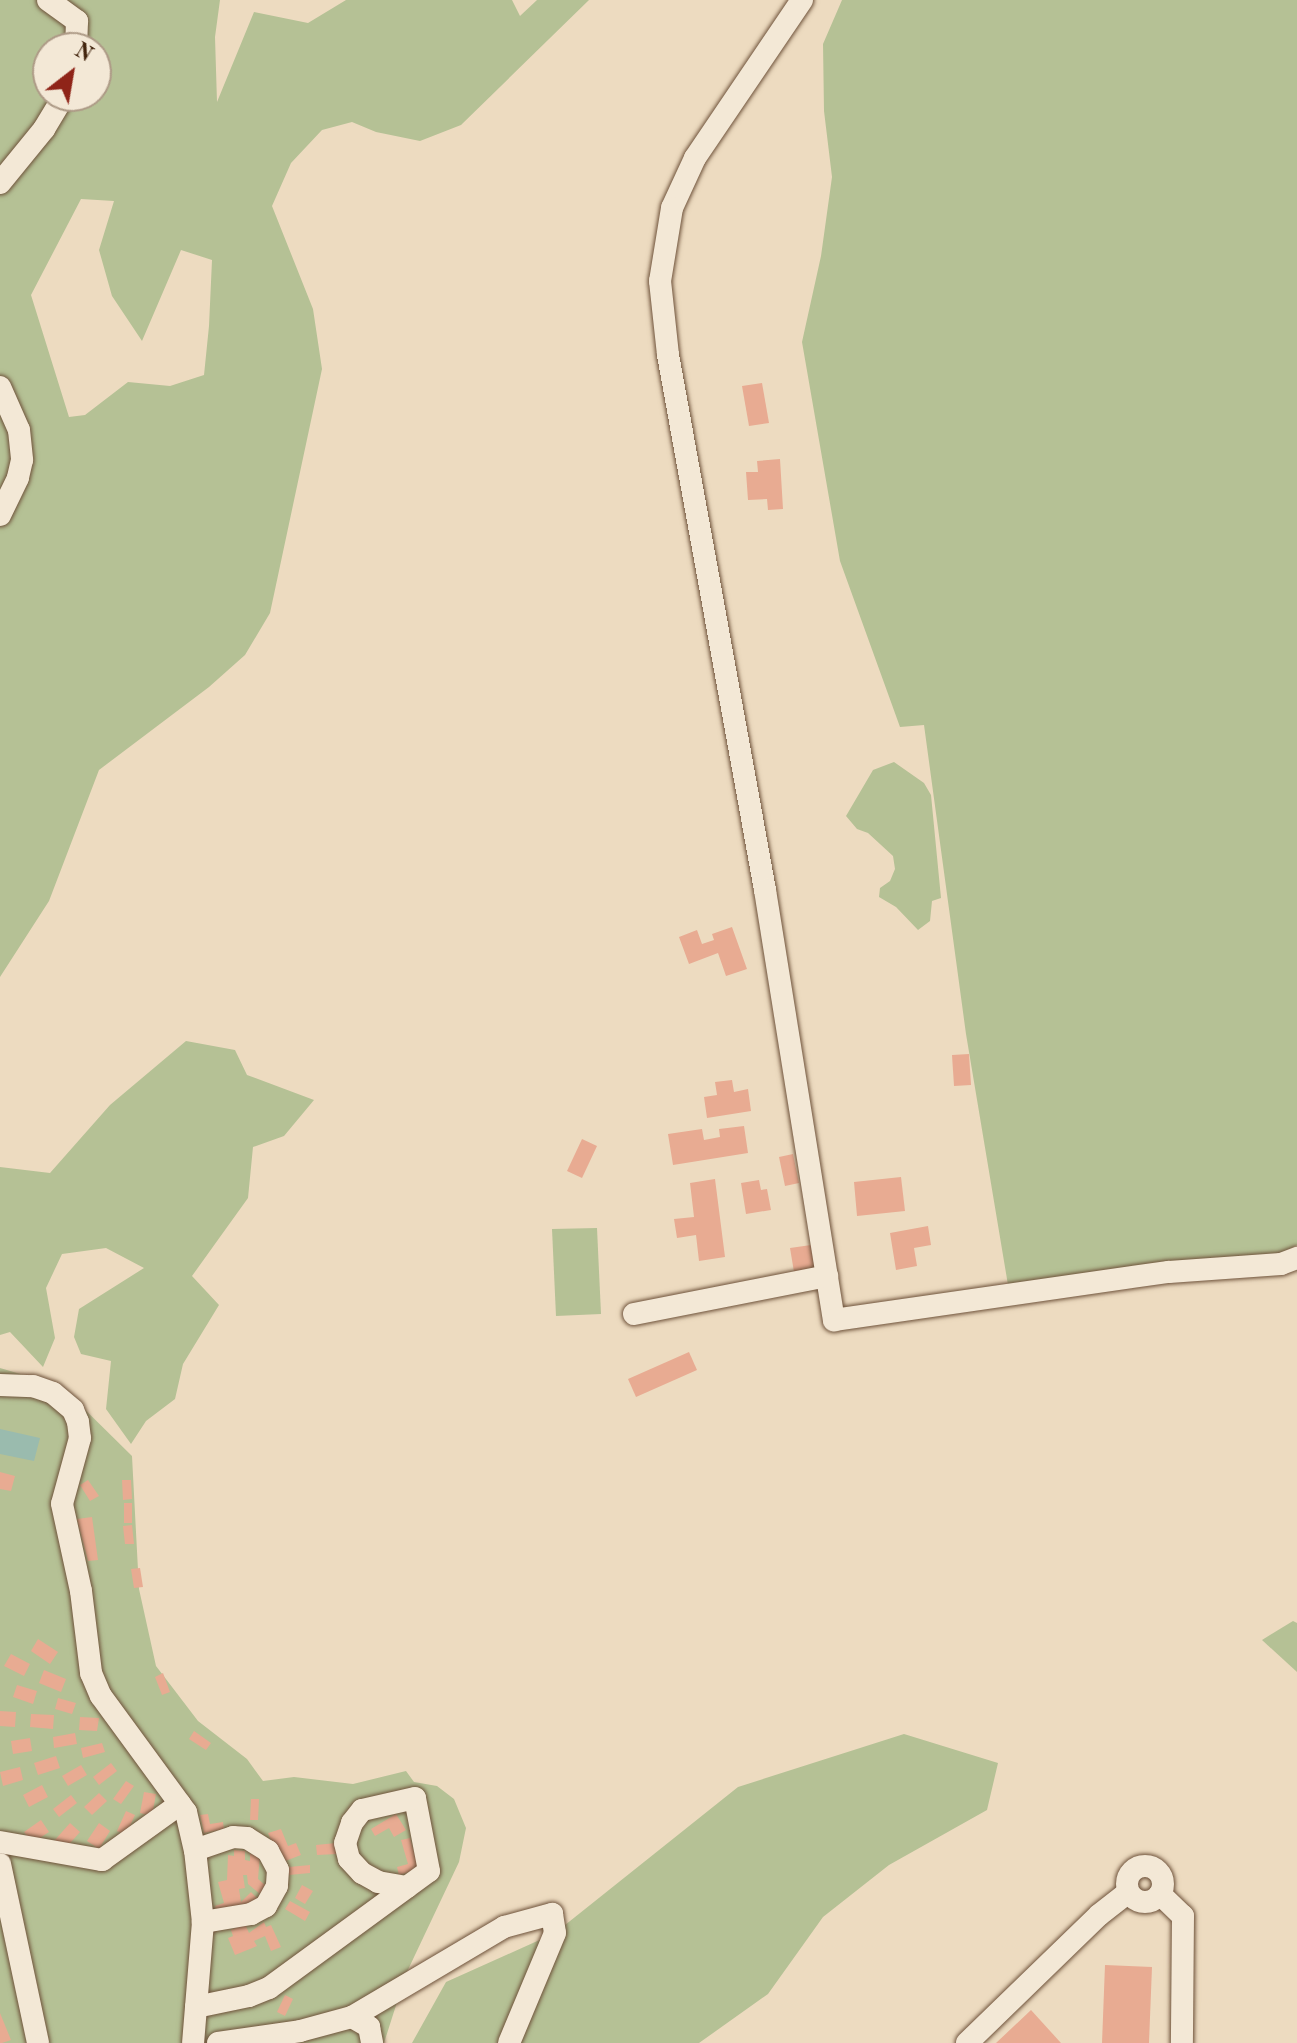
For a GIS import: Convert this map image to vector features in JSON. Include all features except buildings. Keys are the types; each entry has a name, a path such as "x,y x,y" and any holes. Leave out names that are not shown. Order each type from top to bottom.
{"street":[{"path":"48,0 77,21 77,32"},
{"path":"802,0 695,158 672,208 660,281 668,355 765,890 834,1320 1169,1272 1281,1264 1297,1258"},
{"path":"0,183 54,112"},
{"path":"0,387 19,430 22,460 18,478 0,515"},
{"path":"634,1314 827,1276"},
{"path":"0,1385 42,1389 73,1410 80,1438 62,1504 81,1591 91,1673 101,1696 189,1818 203,1922 193,2043"},
{"path":"196,2007 249,1996 269,1988 429,1871 415,1798 362,1810 352,1823 345,1843 349,1859 362,1873 378,1882 407,1887"},
{"path":"0,1842 102,1860 180,1804"},
{"path":"195,1850 233,1837 247,1838 268,1851 278,1870 277,1886 266,1906 251,1914 203,1922"},
{"path":"0,1864 38,2043"},
{"path":"967,2043 1099,1915 1128,1892 1129,1874 1145,1866 1161,1875 1160,1894 1183,1916 1182,2043"},
{"path":"1128,1892 1144,1902 1160,1894"},
{"path":"218,2043 300,2031 352,2017 504,1927 552,1914 555,1933 509,2043"},
{"path":"352,2017 369,2027 372,2043"}],"green space":[{"path":"0,0 220,0 215,37 217,102 254,12 308,23 346,0 512,0 520,16 537,0 589,0 461,125 420,141 376,132 352,122 322,130 291,163 272,206 313,309 322,369 270,613 245,655 209,687 99,770 49,901 0,977","holes":["81,199 114,201 99,250 112,296 142,341 181,250 212,260 204,375 170,386 128,382 85,415 69,417 31,295"]},
{"path":"842,0 1297,0 1297,1245 1280,1254 1008,1285 966,1034 924,725 900,727 840,561 802,342 821,256 832,177 824,111 823,44"},
{"path":"894,762 924,783 931,795 941,898 932,901 930,921 918,930 896,907 879,897 880,888 890,881 895,869 893,856 868,833 857,829 846,816 873,770"},
{"path":"186,1041 235,1050 247,1075 314,1100 284,1136 253,1147 248,1198 192,1276 219,1305 183,1364 175,1399 146,1421 131,1444 106,1409 111,1361 81,1354 74,1337 79,1309 144,1268 106,1248 62,1254 46,1288 55,1338 43,1367 10,1332 0,1335 0,1167 50,1173 110,1105"},
{"path":"597,1228 601,1314 556,1316 552,1229"},
{"path":"0,1368 61,1386 132,1456 139,1589 156,1666 198,1721 247,1759 263,1781 294,1777 353,1784 406,1771 414,1782 437,1786 454,1799 466,1828 459,1862 406,1974 384,2043 0,2043"},
{"path":"1293,1621 1297,1623 1297,1672 1262,1640"},
{"path":"904,1734 998,1763 987,1810 889,1865 823,1917 768,1994 699,2043 412,2043 446,1982 555,1933 738,1787"}],"shaded area":[{"path":"0,1429 40,1438 34,1461 0,1454"}]}
